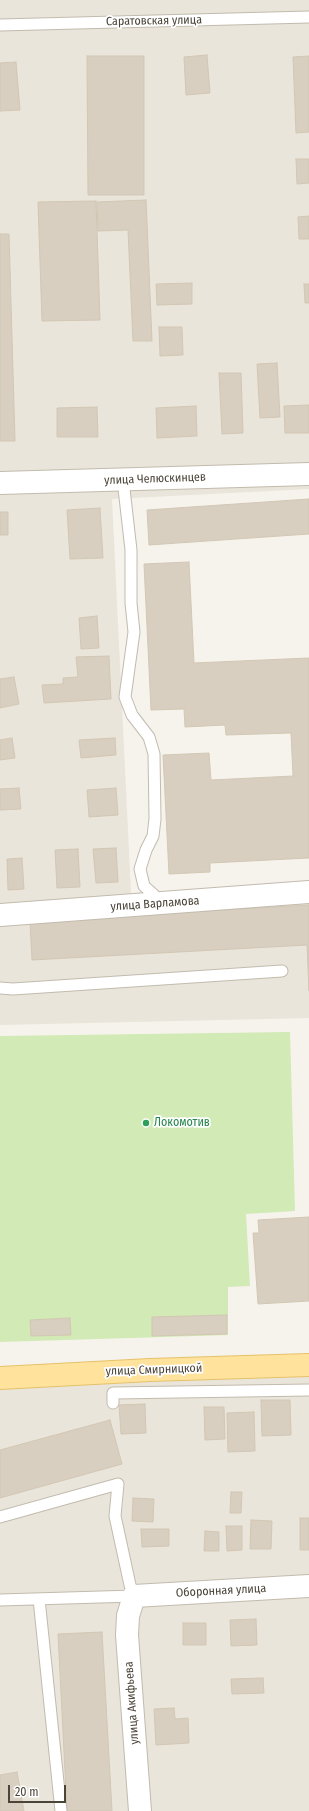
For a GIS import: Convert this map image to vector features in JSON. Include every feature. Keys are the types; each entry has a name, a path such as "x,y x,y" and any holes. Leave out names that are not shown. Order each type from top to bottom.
{"main road":[{"name":"улица Смирницкой","path":"0,1378 150,1370 309,1365"}],"street":[{"name":"улица Челюскинцев","path":"0,483 309,474"},
{"name":"улица Варламова","path":"2,918 164,903 309,892"},
{"name":"Оборонная улица","path":"134,1596 309,1586"},
{"name":"улица Акифьева","path":"134,1596 128,1616 127,1635 140,1811"}],"lane":[{"name":"Саратовская улица","path":"0,25 309,17"},
{"path":"123,480 131,550 131,603 134,632 125,697 132,715 149,737 154,754 155,819 153,836 146,850 140,868 144,886 164,903"},
{"path":"0,988 13,989 282,970"},
{"path":"113,1403 113,1393 309,1390"},
{"path":"0,1517 118,1484 114,1516 130,1585 134,1596 0,1600"},
{"path":"39,1599 61,1811"}],"shaded area":[{"path":"0,0 309,0 309,489 112,499 131,893 309,885 309,1018 0,1025"},
{"path":"309,1370 309,1811 0,1811 0,1385"}],"green space":[{"name":"Локомотив","path":"290,1032 295,1211 246,1214 250,1286 228,1287 228,1335 0,1342 0,1036"}],"building":[{"path":"207,55 210,93 186,95 184,57"},
{"path":"87,56 144,56 144,195 88,195"},
{"path":"309,56 309,132 296,133 293,57"},
{"path":"16,62 20,110 0,111 0,63"},
{"path":"296,159 309,159 309,183 297,184"},
{"path":"146,200 152,341 133,341 128,230 98,231 97,202"},
{"path":"96,201 100,320 42,321 38,202"},
{"path":"309,216 309,239 299,239 298,217"},
{"path":"0,234 9,234 15,441 0,441"},
{"path":"192,283 192,304 157,305 156,284"},
{"path":"304,284 309,284 309,303 305,303"},
{"path":"159,327 182,327 183,355 160,356"},
{"path":"277,363 280,417 260,418 257,364"},
{"path":"219,373 241,373 243,433 222,434"},
{"path":"309,405 309,433 285,433 284,406"},
{"path":"196,406 197,436 157,438 156,408"},
{"path":"97,407 98,437 57,437 57,408"},
{"path":"309,499 309,534 149,545 147,510"},
{"path":"100,508 103,558 70,559 67,510"},
{"path":"0,512 8,512 8,535 0,535"},
{"path":"189,562 194,663 309,658 309,858 210,863 210,872 169,874 163,755 209,753 211,780 293,776 291,733 226,735 225,725 185,727 184,709 151,710 144,564"},
{"path":"97,616 99,648 81,649 79,618"},
{"path":"109,656 111,699 44,703 42,685 63,684 63,678 78,677 76,657"},
{"path":"14,677 19,704 0,708 0,679"},
{"path":"12,738 15,758 0,760 0,740"},
{"path":"115,738 116,755 81,758 79,740"},
{"path":"19,788 21,809 0,810 0,789"},
{"path":"116,788 118,815 89,817 87,790"},
{"path":"116,848 118,882 96,883 93,849"},
{"path":"78,849 80,887 57,888 55,850"},
{"path":"22,858 24,889 8,890 7,859"},
{"path":"309,905 309,991 307,945 32,960 30,921"},
{"path":"309,1217 309,1301 258,1304 253,1233 259,1233 258,1220"},
{"path":"227,1315 227,1334 152,1336 152,1317"},
{"path":"70,1318 71,1335 31,1336 30,1320"},
{"path":"261,1400 290,1400 291,1435 262,1436"},
{"path":"145,1404 146,1433 121,1434 119,1405"},
{"path":"204,1407 224,1407 225,1439 205,1440"},
{"path":"254,1412 255,1451 228,1452 227,1413"},
{"path":"110,1420 122,1464 0,1498 0,1450"},
{"path":"231,1492 242,1492 241,1513 230,1513"},
{"path":"133,1498 154,1499 153,1522 132,1521"},
{"path":"300,1518 309,1518 309,1550 300,1550"},
{"path":"251,1520 272,1521 271,1549 250,1549"},
{"path":"226,1526 242,1526 242,1550 227,1551"},
{"path":"141,1529 169,1529 169,1546 142,1547"},
{"path":"205,1531 219,1532 219,1551 204,1551"},
{"path":"256,1619 257,1645 231,1646 230,1620"},
{"path":"183,1623 206,1623 206,1645 183,1645"},
{"path":"102,1632 112,1811 67,1811 58,1634"},
{"path":"263,1678 264,1693 232,1694 231,1679"},
{"path":"174,1708 175,1719 188,1718 189,1743 156,1745 154,1709"},
{"path":"17,1772 24,1811 0,1811 0,1775"}],"place":[{"name":"Локомотив","path":"146,1123"}]}
